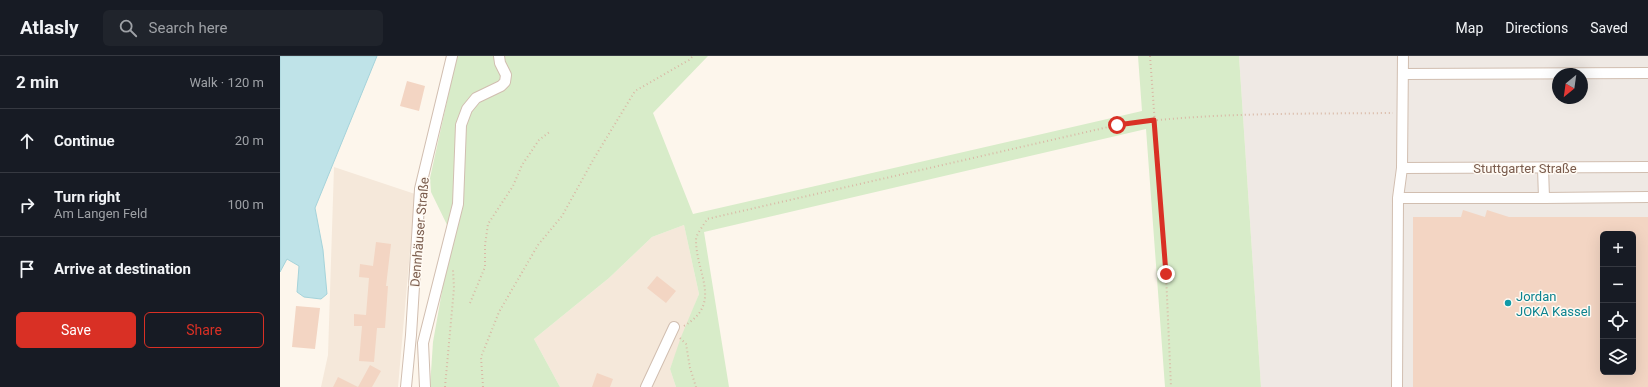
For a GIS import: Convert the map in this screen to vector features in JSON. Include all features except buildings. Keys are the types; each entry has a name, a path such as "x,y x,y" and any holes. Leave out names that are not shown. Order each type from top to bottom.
{"street":[{"name":"Dennhäuser Straße","path":"406,387 411,335 420,189 452,56"},
{"path":"425,387 423,343 458,204 461,125 467,109 476,98 501,86 505,82 506,75 500,63 499,56"},
{"path":"1397,387 1398,198 1402,168 1403,56"},
{"path":"1403,74 1648,73"},
{"name":"Stuttgarter Straße","path":"1402,168 1648,167"},
{"path":"1543,168 1544,198"},
{"path":"1398,198 1648,197"},
{"path":"646,387 673,330"}],"path":[{"path":"483,387 482,357 500,312 538,245 562,216 593,160 635,91 689,60 693,56"},
{"path":"1150,56 1166,274 1171,387"},
{"path":"696,387 690,368 686,344 673,330 692,321 699,314 706,299 696,239 707,219 1109,127 1154,120 1274,114 1403,112"},
{"path":"470,303 485,267 485,245 488,224 513,186 522,165 539,140 551,131"},
{"path":"445,387 454,288 452,265"}],"shaded area":[{"path":"1239,56 1648,56 1648,387 1261,387"},
{"path":"334,167 415,194 398,387 321,387 328,355"},
{"path":"684,225 699,294 670,369 676,387 560,387 534,339 609,278 652,237"}],"green space":[{"path":"457,56 708,56 653,113 693,214 1142,111 1138,56 1239,56 1261,387 1165,387 1146,129 704,232 729,387 676,387 670,369 681,337 699,294 684,225 652,237 609,278 534,339 560,387 430,387 433,342 452,235 431,192 430,178"}],"water":[{"path":"280,56 377,56 315,208 323,250 327,294 321,299 304,297 297,292 299,266 287,259 280,272"}],"place":[{"name":"Jordan JOKA Kassel","path":"1508,303"}],"route":[{"path":"1117,125 1154,120 1166,274"}]}
